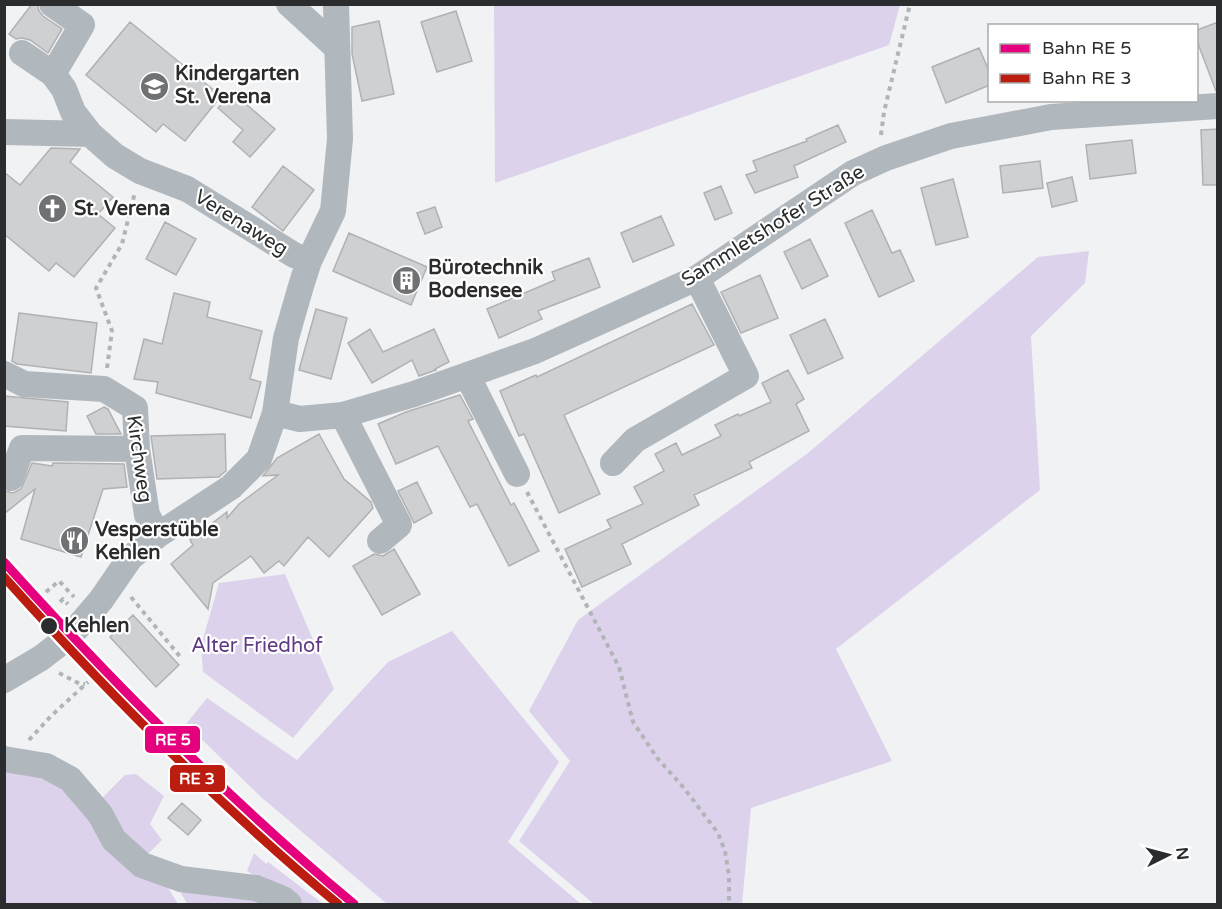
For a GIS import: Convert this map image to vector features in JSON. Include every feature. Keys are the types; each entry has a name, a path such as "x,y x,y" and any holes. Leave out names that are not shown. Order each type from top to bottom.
{"street":[{"path":"22,53 53,74 82,25 52,4"},
{"path":"289,4 337,48"},
{"path":"4,680 72,635 101,600 130,558 158,535 231,488 259,459 274,413 286,338 309,261 333,211 340,139 336,4"},
{"name":"Verenaweg","path":"53,74 64,89 73,112 90,134 115,156 140,171 187,189 294,255 309,261"},
{"name":"Sammletshofer Straße","path":"274,413 300,419 343,415 414,394 535,351 697,278 853,173 886,158 951,136 1051,117 1218,106"},
{"path":"4,132 90,134"},
{"path":"613,463 635,440 746,376 697,278"},
{"name":"Kirchweg","path":"4,375 24,384 104,389 135,408 137,449 147,514 158,535"},
{"path":"467,375 517,474"},
{"path":"343,415 399,525 380,541"},
{"path":"11,478 22,448 137,449"},
{"path":"4,759 76,772 114,840 142,865 181,879 256,888 283,899 289,904"}],"path":[{"path":"886,158 880,143 884,112 910,4"},
{"path":"104,389 112,331 96,288 122,244 140,171"},
{"path":"517,474 619,667 633,722 658,759 684,788 718,833 725,851 729,876 729,904"},
{"path":"46,592 59,581 81,604"},
{"path":"127,592 182,658"},
{"path":"50,668 80,684 86,683 51,716"}],"green space":[{"path":"494,4 900,5 889,45 495,183"},
{"path":"1089,251 1085,283 1031,336 1040,490 836,649 892,761 751,808 742,904 594,904 519,841 570,761 529,711 578,620 808,453 1038,257"},
{"name":"Alter Friedhof","path":"285,574 334,689 293,738 203,672 201,646 219,583"},
{"path":"452,631 559,762 508,842 581,904 387,904 261,797 186,724 207,698 297,760 388,662"},
{"path":"5,768 52,781 67,790 164,881 178,904 5,904"},
{"path":"136,774 164,796 150,824 162,840 143,859 100,800 125,775"},
{"path":"254,853 323,904 300,904 247,871"},
{"path":"176,884 274,904 187,904"}],"building":[{"path":"32,4 37,4 43,16 62,29 48,53 30,40 16,39 9,34"},
{"path":"456,11 472,61 437,72 421,22"},
{"path":"379,21 394,94 362,101 352,54 352,27"},
{"name":"Kindergarten St. Verena","path":"130,22 221,96 185,141 163,124 156,132 86,75"},
{"path":"1218,22 1218,91 1216,91 1198,44 1198,30"},
{"path":"979,48 988,68 988,86 946,103 932,67"},
{"path":"232,92 275,129 250,157 233,142 243,130 218,108"},
{"path":"838,125 846,142 794,166 798,177 755,193 746,175 757,171 753,161 807,141 806,139"},
{"path":"1218,129 1218,185 1203,185 1201,130"},
{"path":"1132,140 1136,173 1090,179 1086,145"},
{"name":"St. Verena","path":"51,148 80,149 70,162 113,197 98,214 115,228 74,277 56,263 49,271 4,234 4,172 20,185"},
{"path":"1040,161 1043,188 1003,193 1000,166"},
{"path":"283,166 314,190 283,231 252,207"},
{"path":"1072,177 1077,201 1052,207 1047,183"},
{"path":"953,179 968,237 936,245 921,188"},
{"path":"721,186 732,213 715,220 704,193"},
{"path":"435,207 442,227 425,234 417,213"},
{"path":"872,210 892,253 900,250 914,281 879,297 845,223"},
{"path":"661,216 674,245 633,262 621,233"},
{"path":"165,222 196,239 176,275 146,259"},
{"path":"349,233 427,267 411,305 333,271"},
{"path":"810,239 828,276 802,289 784,252"},
{"path":"589,258 600,287 538,311 542,319 499,338 487,309 555,280 552,272"},
{"path":"760,275 778,318 741,333 721,292"},
{"path":"174,293 210,302 207,317 262,331 250,379 261,382 251,418 156,393 158,382 134,379 144,339 162,344"},
{"path":"692,304 714,345 564,415 600,494 559,513 524,434 519,436 500,391 536,375 537,377"},
{"path":"316,309 347,318 331,379 299,370"},
{"path":"19,313 97,323 91,373 17,364 12,361"},
{"path":"825,319 843,358 808,374 790,335"},
{"path":"370,329 383,352 434,329 449,362 419,376 412,360 372,383 348,343"},
{"path":"788,370 804,399 796,404 809,431 749,462 752,468 694,495 699,505 622,544 631,564 582,587 565,549 611,528 607,520 643,504 634,487 664,471 655,454 676,443 682,455 721,436 715,425 771,402 762,383"},
{"path":"460,395 473,419 468,421 511,505 514,503 539,551 509,566 477,504 470,507 438,446 396,464 378,424 406,412"},
{"path":"4,396 68,402 66,431 4,426"},
{"path":"104,407 108,409 121,434 96,434 87,416"},
{"path":"225,434 226,471 219,477 157,479 151,436"},
{"path":"319,434 344,479 371,502 373,508 329,557 308,537 284,566 279,561 264,573 251,556 213,583 208,609 171,564 193,545 190,540 227,512 227,518 239,504 278,475 263,476 277,458"},
{"path":"32,463 52,466 53,463 124,464 127,487 103,489 81,557 21,539 35,489 4,514 4,491 13,493 21,489"},
{"path":"417,482 432,513 414,523 398,491"},
{"path":"394,549 420,594 382,615 353,566 374,554 383,556"},
{"path":"133,615 179,665 156,687 110,637"},
{"path":"182,803 201,820 188,835 168,818"}],"transit line":[{"path":"4,562 87,652 217,782 354,904"},
{"path":"4,577 165,747 250,828 338,904"}],"place":[{"name":"Kindergarten St. Verena","path":"154,86"},
{"name":"St. Verena","path":"53,209"},
{"name":"Bürotechnik Bodensee","path":"407,280"},
{"name":"Vesperstüble Kehlen","path":"74,541"},
{"name":"Kehlen","path":"49,626"}]}
